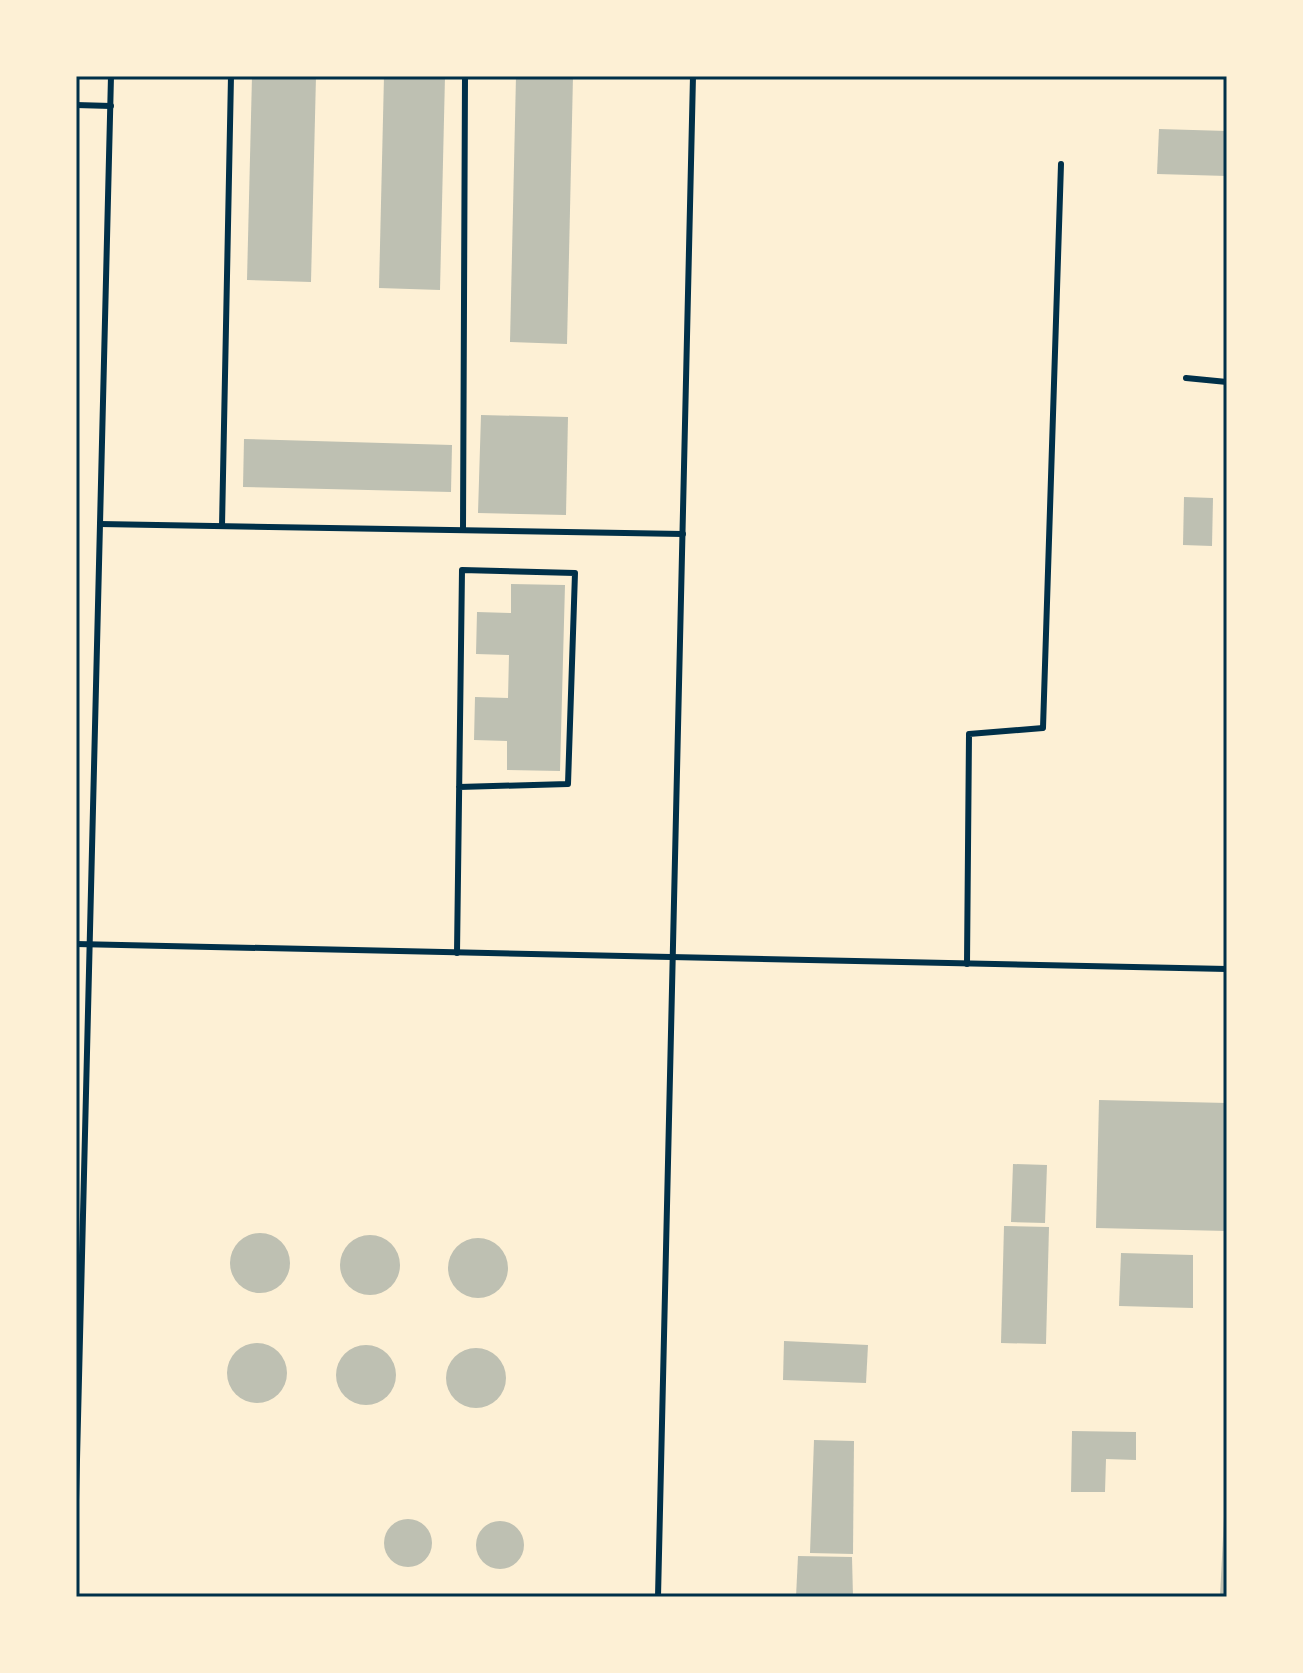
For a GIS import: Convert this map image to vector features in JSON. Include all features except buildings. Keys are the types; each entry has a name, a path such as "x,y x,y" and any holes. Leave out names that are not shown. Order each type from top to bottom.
{"lane":[{"path":"76,1500 111,76"},
{"path":"222,526 231,76"},
{"path":"463,530 465,76"},
{"path":"658,1597 693,76"},
{"path":"76,105 111,106"},
{"path":"967,964 969,734 1043,728 1061,164"},
{"path":"1186,378 1227,382"},
{"path":"100,524 683,534"},
{"path":"457,953 459,787 462,570 575,573 568,784 459,787"},
{"path":"76,944 1227,969"}]}
